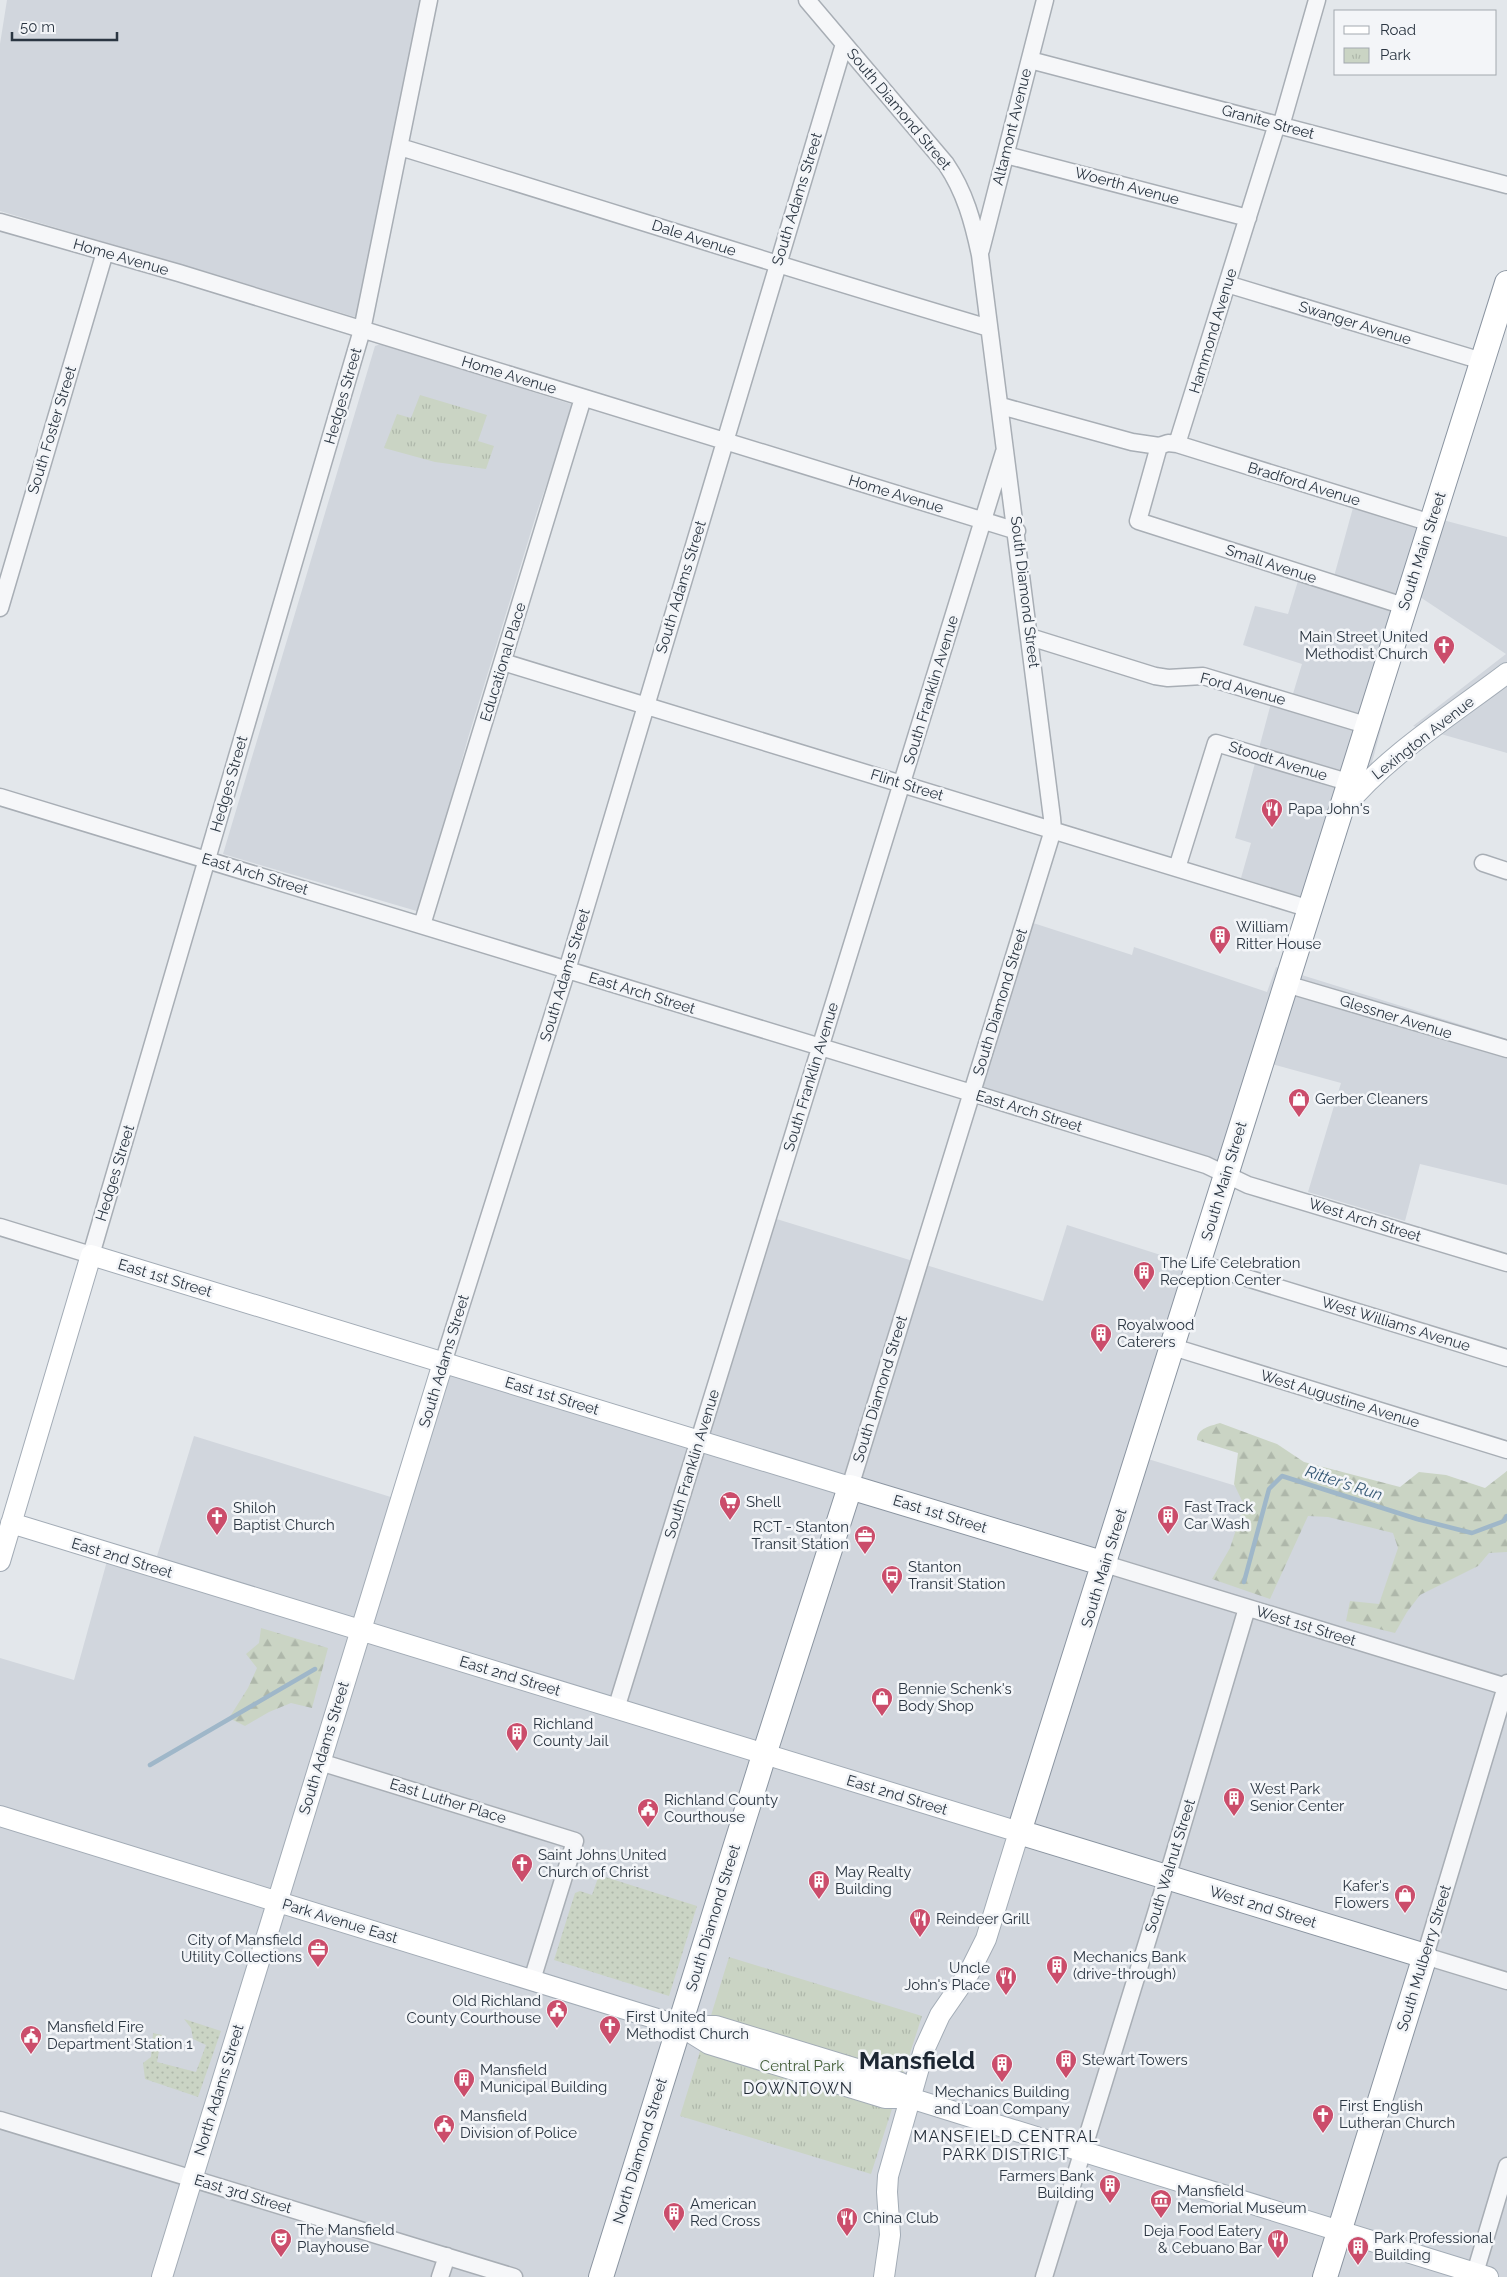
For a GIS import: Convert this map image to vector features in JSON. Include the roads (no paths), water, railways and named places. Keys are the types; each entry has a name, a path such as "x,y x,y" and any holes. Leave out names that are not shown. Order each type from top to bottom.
{"highway":[{"name":"South Main Street","path":"1019,1832 1105,1564 1225,1174 1343,809 1404,606 1507,283"},
{"name":"East 1st Street","path":"850,1486 1105,1564"},
{"name":"South Diamond Street","path":"680,2026 764,1754 850,1486"},
{"name":"West 2nd Street","path":"1019,1832 1425,1956"},
{"name":"South Mulberry Street","path":"1326,2277 1425,1956"},
{"name":"North Diamond Street","path":"601,2277 680,2026"}],"main road":[{"name":"Lexington Avenue","path":"1343,809 1356,793 1387,764 1507,673"},
{"name":"East 1st Street","path":"91,1255 850,1486"},
{"name":"Hedges Street","path":"0,1561 5,1522 91,1255"},
{"name":"South Adams Street","path":"276,1902 443,1363"},
{"name":"East 2nd Street","path":"5,1522 1019,1832"},
{"name":"Park Avenue East","path":"0,1816 680,2026 705,2042 733,2052 885,2098 910,2098 1481,2275"},
{"name":"South Main Street","path":"884,2277 890,2235 886,2184 910,2098 932,2031 944,2008 969,1973 986,1939 1019,1832"},
{"name":"North Adams Street","path":"162,2277 276,1902"}],"street":[{"name":"Hedges Street","path":"91,1255 362,330 429,0"},
{"name":"South Diamond Street","path":"807,0 946,164 956,178 969,211 980,255 1006,446 1044,744 1053,830 850,1486"},
{"name":"Altamont Avenue","path":"980,255 1044,0"},
{"name":"Hammond Avenue","path":"1177,444 1317,0"},
{"name":"South Adams Street","path":"443,1363 567,970 844,44"},
{"name":"Granite Street","path":"1030,60 1507,185"},
{"name":"Dale Avenue","path":"400,147 989,328"},
{"name":"Woerth Avenue","path":"1006,155 1248,218"},
{"name":"Home Avenue","path":"0,222 362,330 1017,531"},
{"name":"South Foster Street","path":"0,608 105,252"},
{"name":"Swanger Avenue","path":"1228,284 1482,361"},
{"name":"Educational Place","path":"422,926 583,398"},
{"path":"1000,406 1132,442 1159,446 1168,443 1177,444"},
{"name":"Bradford Avenue","path":"1177,444 1431,523"},
{"name":"South Franklin Avenue","path":"616,1709 822,1048 1006,446"},
{"name":"Small Avenue","path":"1159,446 1138,521 1404,606"},
{"name":"Ford Avenue","path":"1030,637 1154,676 1168,678 1203,676 1369,726"},
{"name":"Flint Street","path":"503,662 1310,909"},
{"name":"Stoodt Avenue","path":"1177,868 1216,743 1351,783"},
{"name":"East Arch Street","path":"0,797 1206,1165 1225,1174"},
{"path":"1483,864 1507,870"},
{"name":"Glessner Avenue","path":"1286,984 1507,1049"},
{"name":"West Arch Street","path":"1225,1174 1248,1185 1507,1263"},
{"name":"East 1st Street","path":"0,1227 91,1255"},
{"name":"West Williams Avenue","path":"1198,1263 1507,1358"},
{"name":"West Augustine Avenue","path":"1173,1346 1507,1450"},
{"name":"West 1st Street","path":"1105,1564 1507,1686"},
{"name":"South Walnut Street","path":"1044,2277 1167,1878 1247,1608"},
{"name":"South Mulberry Street","path":"1425,1956 1507,1686"},
{"name":"East Luther Place","path":"320,1762 575,1841 532,1980"},
{"name":"West 2nd Street","path":"1425,1956 1507,1981"},
{"name":"East 3rd Street","path":"0,2120 514,2277"},
{"path":"1481,2275 1507,2166"},
{"path":"440,2277 446,2256"}],"waterway":[{"name":"Ritter's Run","path":"1244,1582 1269,1489 1282,1476 1417,1519 1472,1533 1504,1521 1507,1516"},
{"path":"150,1765 315,1669"}],"place":[{"name":"Main Street United Methodist Church","path":"1444,665"},
{"name":"Papa John's","path":"1272,828"},
{"name":"William Ritter House","path":"1220,955"},
{"name":"Gerber Cleaners","path":"1299,1118"},
{"name":"The Life Celebration Reception Center","path":"1144,1291"},
{"name":"Royalwood Caterers","path":"1101,1353"},
{"name":"Shell","path":"730,1521"},
{"name":"Fast Track Car Wash","path":"1168,1535"},
{"name":"Shiloh Baptist Church","path":"217,1536"},
{"name":"RCT - Stanton Transit Station","path":"865,1555"},
{"name":"Stanton Transit Station","path":"892,1595"},
{"name":"Bennie Schenk's Body Shop","path":"882,1717"},
{"name":"Richland County Jail","path":"517,1752"},
{"name":"West Park Senior Center","path":"1234,1817"},
{"name":"Richland County Courthouse","path":"648,1828"},
{"name":"Saint Johns United Church of Christ","path":"522,1883"},
{"name":"May Realty Building","path":"819,1900"},
{"name":"Kafer's Flowers","path":"1405,1914"},
{"name":"Reindeer Grill","path":"920,1938"},
{"name":"City of Mansfield Utility Collections","path":"318,1968"},
{"name":"Mechanics Bank (drive-through)","path":"1057,1985"},
{"name":"Uncle John's Place","path":"1006,1996"},
{"name":"Old Richland County Courthouse","path":"557,2029"},
{"name":"First United Methodist Church","path":"610,2045"},
{"name":"Mansfield Fire Department Station 1","path":"31,2055"},
{"name":"Stewart Towers","path":"1066,2079"},
{"name":"Mechanics Building and Loan Company","path":"1002,2083"},
{"name":"Mansfield Municipal Building","path":"464,2098"},
{"name":"First English Lutheran Church","path":"1323,2134"},
{"name":"Mansfield Division of Police","path":"444,2144"},
{"name":"Farmers Bank Building","path":"1110,2204"},
{"name":"Mansfield Memorial Museum","path":"1161,2219"},
{"name":"American Red Cross","path":"674,2232"},
{"name":"China Club","path":"847,2237"},
{"name":"The Mansfield Playhouse","path":"281,2258"},
{"name":"Deja Food Eatery & Cebuano Bar","path":"1278,2259"},
{"name":"Park Professional Building","path":"1358,2266"}],"district":[{"name":"Mansfield","path":"917,2060"},
{"name":"DOWNTOWN","path":"798,2088"},
{"name":"MANSFIELD CENTRAL PARK DISTRICT","path":"1006,2145"}],"park label":[{"name":"Central Park","path":"802,2066"}]}
